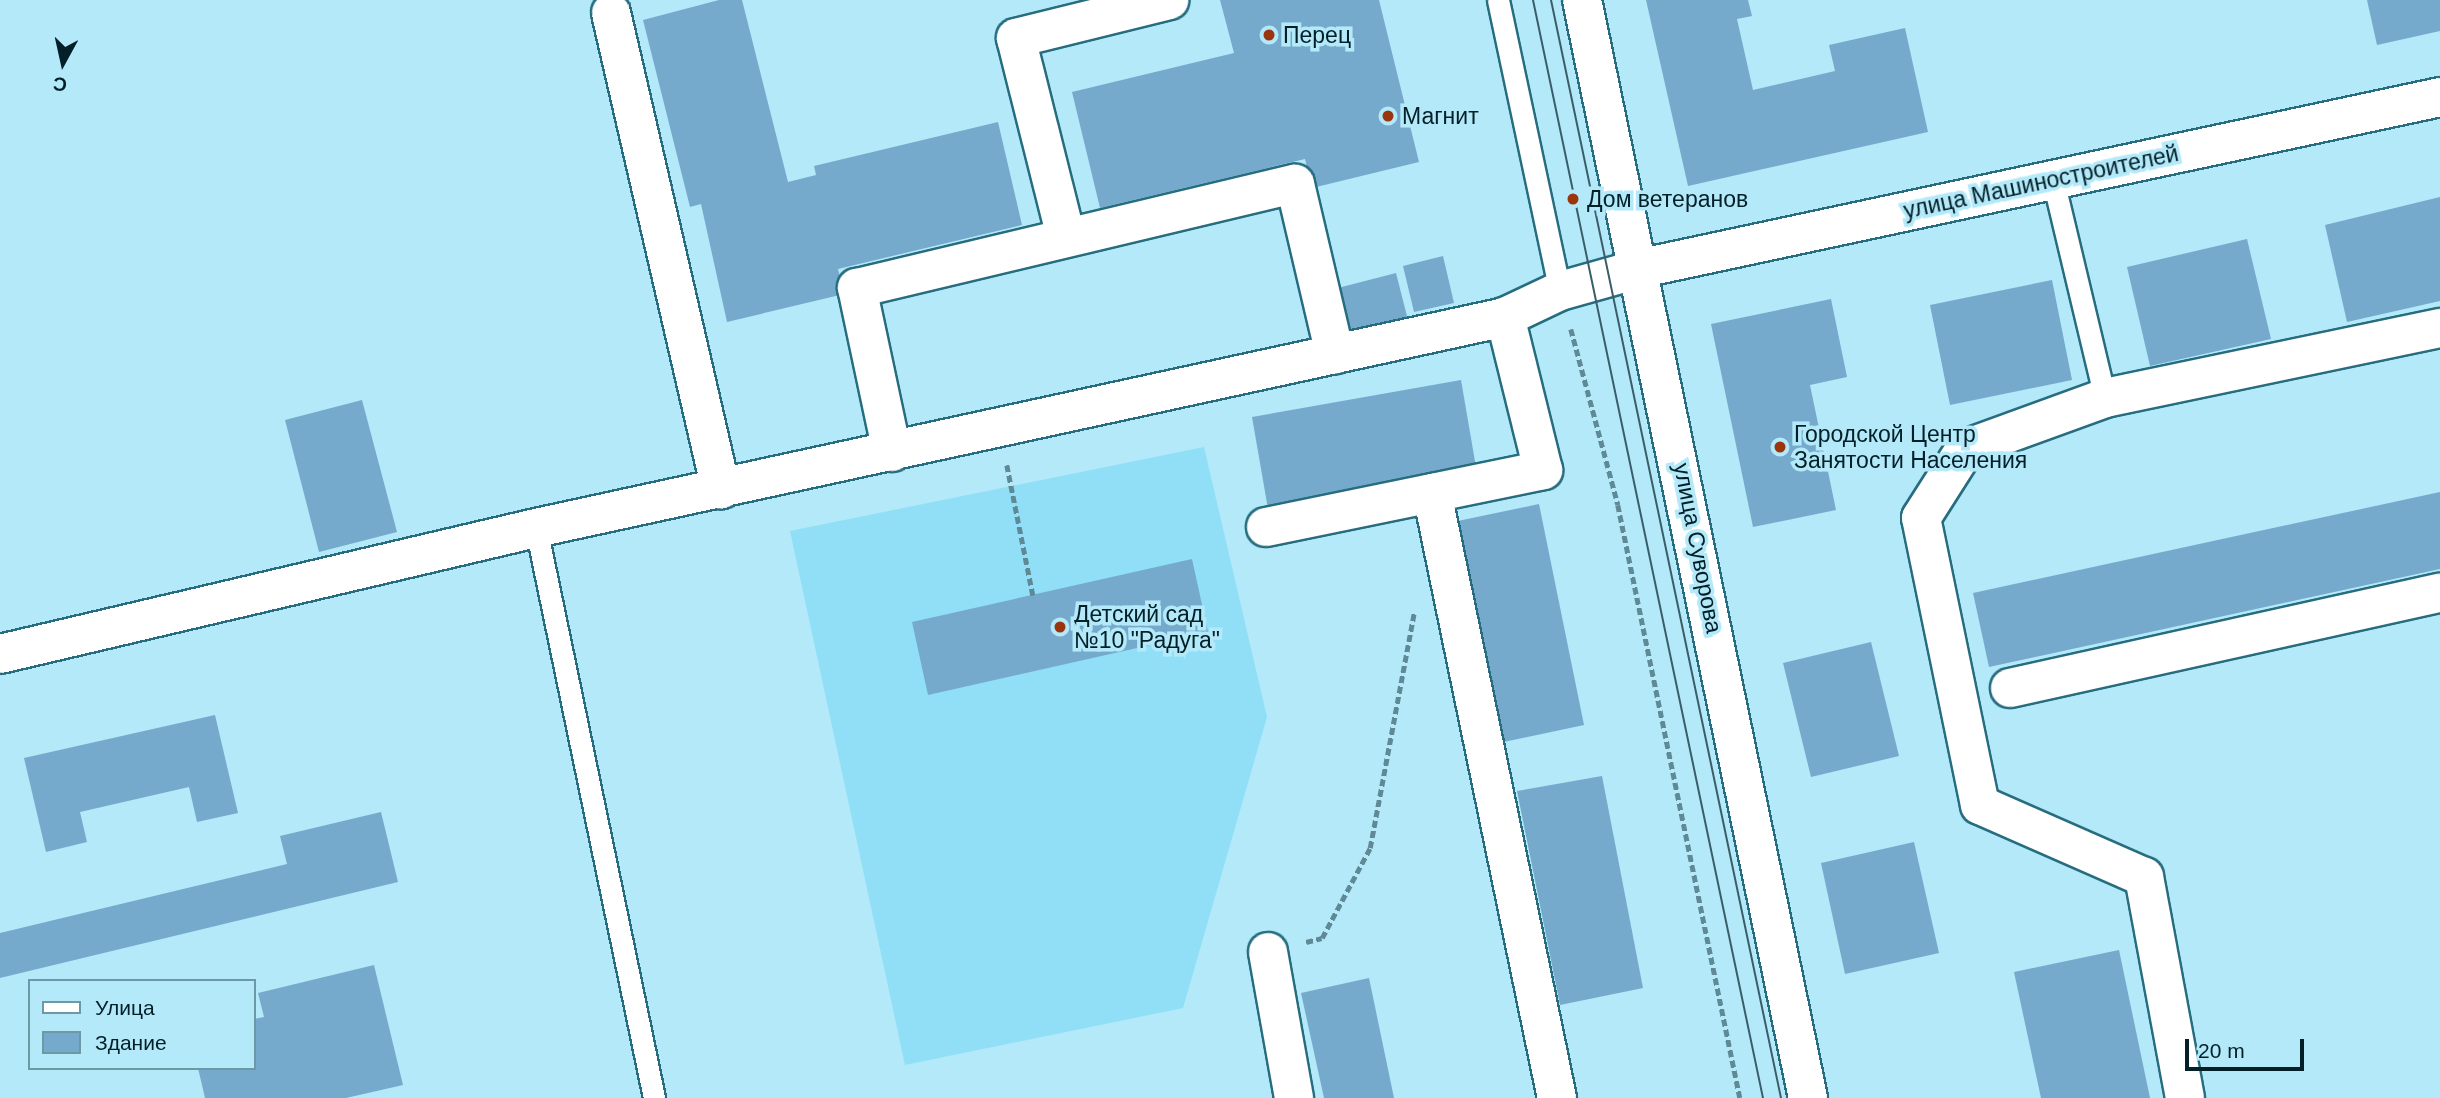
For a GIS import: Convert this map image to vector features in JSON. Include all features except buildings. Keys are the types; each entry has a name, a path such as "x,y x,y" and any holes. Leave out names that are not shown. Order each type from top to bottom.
{"street":[{"path":"1066,237 1017,38 1168,0"},
{"name":"улица Суворова","path":"1582,0 1642,268 1808,1098"},
{"path":"611,13 721,489"},
{"name":"улица Машиностроителей","path":"0,654 536,528 999,430 1505,317 1560,291 1642,268 2440,97"},
{"path":"892,452 857,288 1295,184 1335,354"},
{"path":"1266,527 1543,470 1505,317"},
{"path":"2185,1098 2144,877 1980,804 1921,518 1965,449 2105,398 2440,328"},
{"path":"1432,493 1557,1098"},
{"path":"2010,688 2440,593"},
{"path":"1268,952 1294,1098"}],"lane":[{"path":"1498,0 1560,291"},
{"path":"2053,180 2105,398"},
{"path":"536,528 654,1098"}],"path":[{"path":"1560,291 1618,505 1740,1098"},
{"path":"999,430 1033,595"},
{"path":"1268,952 1322,938 1370,848 1416,601"}],"shaded area":[{"path":"1204,447 1267,717 1183,1008 905,1065 790,531"}],"tram line":[{"path":"1533,0 1763,1098"},
{"path":"1551,0 1781,1098"}],"place":[{"name":"Перец","path":"1269,35"},
{"name":"Магнит","path":"1388,116"},
{"name":"Дом ветеранов","path":"1573,199"},
{"name":"Городской Центр Занятости Населения","path":"1780,447"},
{"name":"Детский сад №10 \"Радуга\"","path":"1060,627"}]}
